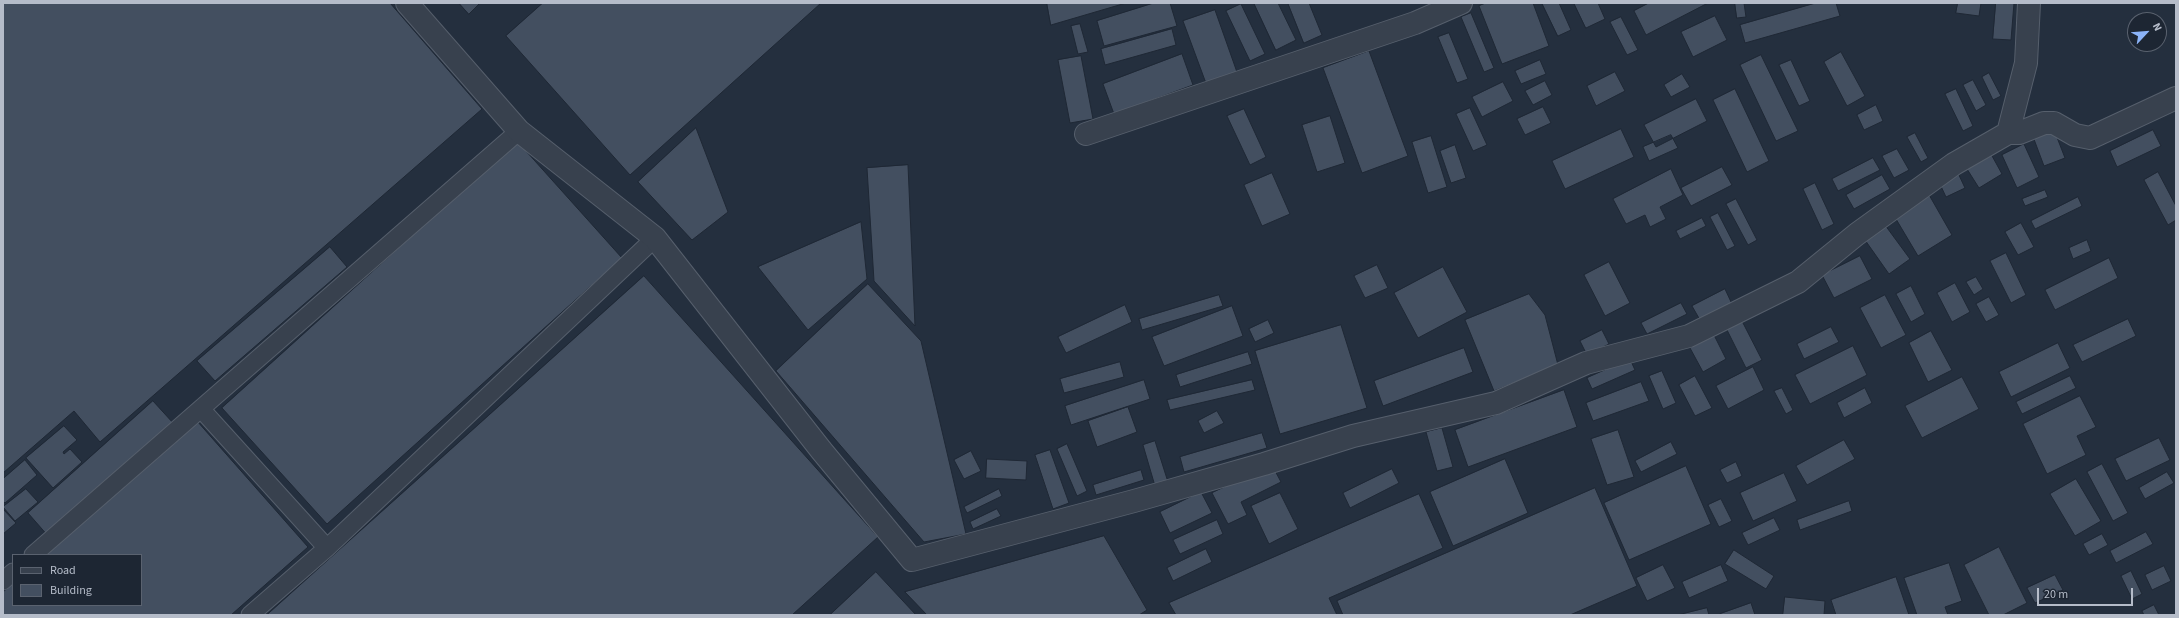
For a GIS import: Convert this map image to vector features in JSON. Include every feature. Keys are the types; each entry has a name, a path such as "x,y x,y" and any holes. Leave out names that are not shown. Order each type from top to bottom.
{"street":[{"path":"407,3 520,132 655,238 821,450 912,560 1134,501 1264,464 1353,436 1496,403 1586,363 1689,336 1798,282 1857,234 1948,168 2008,133 2018,133 2044,123 2054,123 2075,135 2090,138 2176,98"},
{"path":"1086,134 1415,23 1461,3"},
{"path":"2008,133 2026,64 2029,3"}],"lane":[{"path":"34,554 202,410 520,132"},
{"path":"250,615 327,548 655,238"},
{"path":"202,410 327,548"},
{"path":"3,581 12,573"}],"building":[{"path":"3,3 390,3 482,109 100,442 74,411 3,473"},
{"path":"459,3 480,3 469,14"},
{"path":"543,3 821,3 630,175 506,36"},
{"path":"1047,3 1126,3 1051,25"},
{"path":"1154,3 1170,3 1177,26 1104,46 1097,21"},
{"path":"1254,3 1278,3 1296,40 1276,50"},
{"path":"1288,3 1309,3 1322,35 1304,43"},
{"path":"1486,3 1533,3 1549,46 1502,64 1479,6"},
{"path":"1542,3 1559,3 1571,30 1558,36"},
{"path":"1574,3 1598,3 1605,19 1586,28"},
{"path":"1649,3 1708,3 1646,35 1634,11"},
{"path":"1735,3 1744,3 1746,17 1737,18"},
{"path":"1816,3 1836,3 1840,16 1745,43 1740,25"},
{"path":"1958,3 1981,3 1979,16 1956,13"},
{"path":"1996,3 2014,3 2011,40 1993,39"},
{"path":"1241,4 1265,54 1250,61 1226,11"},
{"path":"1215,10 1238,75 1207,86 1183,21"},
{"path":"1471,13 1494,68 1484,72 1461,17"},
{"path":"1715,16 1727,40 1693,57 1681,32"},
{"path":"1621,17 1638,50 1627,55 1610,22"},
{"path":"1080,24 1088,52 1078,54 1071,26"},
{"path":"1172,29 1176,45 1105,65 1101,49"},
{"path":"1449,33 1468,79 1457,83 1438,37"},
{"path":"1369,51 1408,156 1362,173 1323,68"},
{"path":"1841,52 1865,96 1847,106 1824,62"},
{"path":"1182,54 1193,85 1114,114 1103,84"},
{"path":"1761,55 1798,131 1776,141 1740,65"},
{"path":"1081,56 1093,119 1070,123 1058,60"},
{"path":"1540,60 1546,74 1521,84 1515,71"},
{"path":"1791,60 1810,101 1799,106 1779,65"},
{"path":"1615,72 1625,91 1596,106 1587,86"},
{"path":"1989,73 2001,96 1993,100 1982,77"},
{"path":"1682,74 1690,87 1671,97 1664,85"},
{"path":"1973,80 1986,105 1976,111 1963,85"},
{"path":"1545,81 1552,95 1533,105 1525,91"},
{"path":"1503,82 1513,101 1482,117 1472,97"},
{"path":"1735,89 1769,161 1747,172 1713,100"},
{"path":"1956,89 1973,126 1963,131 1945,94"},
{"path":"1696,99 1707,121 1656,147 1644,125"},
{"path":"1876,105 1883,121 1864,130 1857,115"},
{"path":"1543,107 1551,123 1525,135 1517,119"},
{"path":"1470,108 1487,145 1473,151 1456,114"},
{"path":"1244,109 1266,157 1250,165 1227,116"},
{"path":"1330,116 1345,163 1317,172 1302,125"},
{"path":"2053,127 2065,158 2044,166 2032,134"},
{"path":"696,128 728,212 692,240 638,182"},
{"path":"1621,129 1634,157 1565,189 1552,161"},
{"path":"2153,130 2161,146 2117,167 2110,151"},
{"path":"1915,133 1928,158 1921,162 1907,137"},
{"path":"1671,135 1678,148 1649,161 1643,147"},
{"path":"1431,136 1447,187 1428,193 1412,142"},
{"path":"517,141 622,258 327,524 222,408"},
{"path":"2024,144 2039,177 2017,188 2002,155"},
{"path":"1455,145 1466,178 1451,183 1440,151"},
{"path":"1897,149 1909,170 1894,178 1882,156"},
{"path":"1991,154 2002,174 1979,188 1967,169"},
{"path":"1873,158 1880,170 1838,191 1832,179"},
{"path":"908,165 915,326 874,281 867,168"},
{"path":"1722,167 1732,185 1691,206 1681,188"},
{"path":"1671,169 1683,195 1660,207 1666,219 1650,227 1645,215 1626,224 1613,199"},
{"path":"2158,172 2176,206 2176,220 2168,225 2144,180"},
{"path":"1272,173 1290,214 1262,226 1244,185"},
{"path":"1958,173 1965,188 1946,197 1939,182"},
{"path":"1882,175 1890,189 1854,209 1846,195"},
{"path":"1815,183 1834,224 1822,230 1803,189"},
{"path":"2045,190 2048,197 2025,206 2022,199"},
{"path":"1928,193 1952,235 1918,256 1893,214"},
{"path":"2078,197 2082,206 2035,229 2031,221"},
{"path":"1736,199 1757,240 1748,245 1726,204"},
{"path":"1718,213 1735,246 1727,250 1710,217"},
{"path":"1702,218 1706,226 1680,239 1676,231"},
{"path":"861,222 867,279 808,330 758,267"},
{"path":"2021,223 2034,247 2018,255 2005,232"},
{"path":"1885,225 1910,259 1889,274 1865,240"},
{"path":"2087,240 2091,251 2073,259 2069,248"},
{"path":"330,247 347,267 215,381 197,361"},
{"path":"2006,253 2026,295 2011,303 1990,261"},
{"path":"1860,256 1872,279 1834,298 1822,275"},
{"path":"2109,258 2118,278 2055,310 2045,290"},
{"path":"1609,262 1630,303 1605,316 1584,275"},
{"path":"1377,265 1388,288 1365,298 1354,276"},
{"path":"1443,267 1467,312 1418,338 1394,293"},
{"path":"644,276 878,537 792,615 267,615"},
{"path":"1976,277 1983,289 1974,295 1966,282"},
{"path":"1955,283 1970,312 1952,322 1937,293"},
{"path":"868,284 921,341 966,534 924,542 776,371"},
{"path":"1911,286 1925,314 1911,322 1896,294"},
{"path":"1725,289 1732,304 1700,320 1692,306"},
{"path":"1529,294 1545,315 1558,365 1494,391 1465,320"},
{"path":"1219,295 1223,306 1142,330 1139,319"},
{"path":"1885,295 1906,335 1881,348 1860,308"},
{"path":"1989,297 1999,315 1986,322 1976,304"},
{"path":"1681,303 1687,314 1647,334 1641,323"},
{"path":"1125,305 1132,322 1066,353 1058,337"},
{"path":"1232,306 1243,336 1164,366 1152,337"},
{"path":"2128,319 2136,336 2082,362 2073,345"},
{"path":"1268,320 1274,333 1255,342 1249,329"},
{"path":"1742,321 1762,360 1746,368 1727,330"},
{"path":"1341,325 1367,408 1280,434 1255,351"},
{"path":"1831,327 1839,342 1804,359 1797,344"},
{"path":"1602,330 1609,344 1587,355 1580,341"},
{"path":"1931,331 1952,370 1928,382 1909,343"},
{"path":"1714,335 1726,359 1703,372 1690,348"},
{"path":"2058,343 2070,368 2011,397 1999,372"},
{"path":"1853,346 1867,375 1810,404 1795,375"},
{"path":"1464,348 1473,372 1383,406 1374,381"},
{"path":"1248,352 1252,364 1180,387 1176,375"},
{"path":"1630,359 1635,370 1592,389 1587,378"},
{"path":"1120,362 1124,377 1064,393 1060,379"},
{"path":"1753,367 1764,390 1728,409 1716,386"},
{"path":"1662,371 1676,403 1663,409 1649,376"},
{"path":"1695,376 1712,408 1695,416 1679,385"},
{"path":"2070,376 2076,388 2022,414 2016,402"},
{"path":"1962,377 1979,409 1922,438 1905,406"},
{"path":"1144,380 1150,399 1071,425 1065,406"},
{"path":"1252,380 1255,390 1170,410 1167,400"},
{"path":"1641,382 1649,401 1593,421 1586,403"},
{"path":"1782,388 1793,410 1786,414 1774,391"},
{"path":"1865,388 1872,403 1844,418 1837,403"},
{"path":"1564,390 1577,427 1468,467 1455,430"},
{"path":"2080,396 2096,427 2077,436 2086,455 2047,474 2023,424"},
{"path":"153,401 174,424 49,537 28,513"},
{"path":"1128,407 1137,432 1097,447 1088,421"},
{"path":"1217,411 1224,423 1204,433 1198,421"},
{"path":"197,421 308,547 231,615 3,615 3,592 12,584 12,606 142,606 142,554 46,554"},
{"path":"64,426 77,440 63,452 64,454 70,449 82,462 53,488 26,458"},
{"path":"1442,428 1453,467 1437,471 1426,432"},
{"path":"1618,430 1634,477 1607,485 1591,439"},
{"path":"1262,433 1267,448 1184,472 1180,457"},
{"path":"2159,438 2170,460 2126,481 2115,459"},
{"path":"1844,440 1855,459 1807,485 1796,466"},
{"path":"1155,441 1168,482 1155,486 1143,445"},
{"path":"1671,442 1677,454 1641,472 1635,461"},
{"path":"1067,444 1087,491 1077,496 1057,449"},
{"path":"1050,450 1069,503 1053,509 1035,455"},
{"path":"971,451 981,471 964,479 954,460"},
{"path":"987,459 1027,461 1026,480 986,478"},
{"path":"1505,459 1528,513 1453,546 1430,492"},
{"path":"25,460 37,475 5,503 3,501 3,479"},
{"path":"1736,462 1742,476 1727,483 1720,470"},
{"path":"2102,464 2128,513 2113,521 2087,472"},
{"path":"1272,465 1281,482 1241,502 1247,515 1228,524 1212,493"},
{"path":"1686,466 1711,524 1629,560 1604,503"},
{"path":"1392,469 1399,483 1350,508 1343,493"},
{"path":"1141,470 1144,480 1096,495 1093,485"},
{"path":"2167,472 2174,483 2145,499 2139,488"},
{"path":"1784,473 1797,501 1753,521 1740,493"},
{"path":"2076,479 2101,521 2075,536 2050,494"},
{"path":"1595,488 1637,586 1570,615 1343,615 1337,601"},
{"path":"26,489 38,502 15,521 3,507"},
{"path":"999,489 1002,496 967,513 964,507"},
{"path":"1201,492 1212,513 1170,533 1160,512"},
{"path":"1280,493 1298,529 1269,544 1251,506"},
{"path":"1419,494 1443,548 1329,598 1337,615 1176,615 1169,603"},
{"path":"1721,499 1732,521 1719,527 1708,505"},
{"path":"1849,501 1852,511 1800,530 1797,520"},
{"path":"3,509 16,523 3,534"},
{"path":"997,509 1001,516 973,529 970,522"},
{"path":"1774,518 1780,530 1748,545 1742,533"},
{"path":"1217,520 1223,534 1180,554 1173,540"},
{"path":"2146,532 2153,544 2116,563 2110,551"},
{"path":"2102,534 2108,545 2089,555 2083,544"},
{"path":"1104,536 1147,610 1139,615 927,615 905,592"},
{"path":"1999,547 2027,603 2003,615 1989,615 1964,565"},
{"path":"1206,549 1212,562 1173,581 1167,568"},
{"path":"1734,550 1774,576 1766,589 1725,564"},
{"path":"1949,563 1962,601 1945,607 1948,615 1917,615 1904,578"},
{"path":"1663,565 1675,588 1647,601 1636,578"},
{"path":"1721,565 1728,581 1689,598 1682,582"},
{"path":"2164,566 2171,581 2152,590 2145,575"},
{"path":"2131,571 2142,594 2132,599 2121,576"},
{"path":"876,572 916,615 830,615"},
{"path":"2055,575 2063,590 2035,603 2027,588"},
{"path":"1896,577 1909,615 1836,615 1831,600"},
{"path":"1785,597 1825,601 1824,615 1783,615"},
{"path":"1751,603 1755,615 1720,615 1720,614"},
{"path":"2154,605 2159,615 2144,615 2142,611"},
{"path":"1707,608 1709,615 1678,615"}]}
